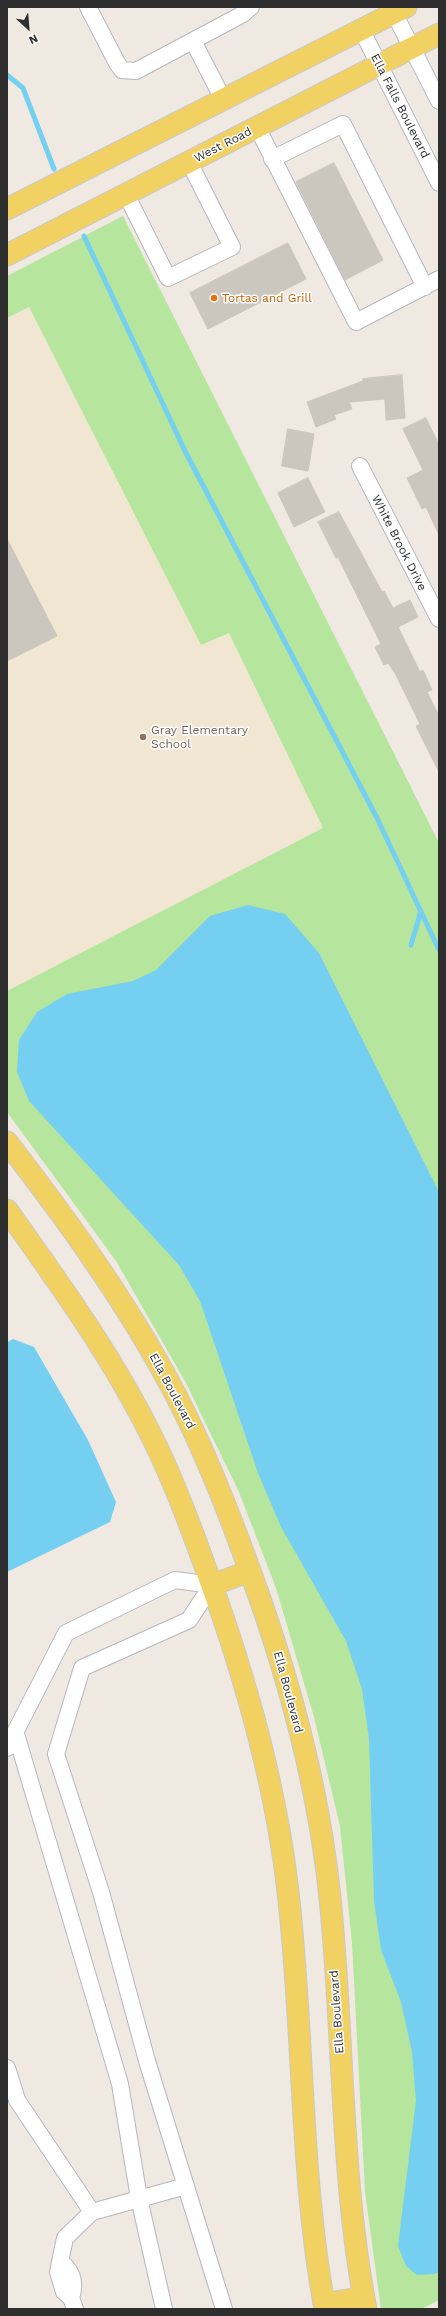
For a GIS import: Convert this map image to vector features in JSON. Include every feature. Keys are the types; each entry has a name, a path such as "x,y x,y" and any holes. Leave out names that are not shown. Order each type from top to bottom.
{"main road":[{"path":"7,209 400,10"},
{"name":"West Road","path":"7,255 439,34"},
{"name":"Ella Boulevard","path":"7,1142 86,1250 164,1372 189,1420 210,1466 250,1570 276,1645 294,1710 310,1777 322,1839 330,1898 346,2136 365,2303"},
{"path":"7,1210 97,1340 128,1392 152,1437 172,1482 212,1584 237,1657 270,1786 282,1846 289,1902 312,2222 324,2306 365,2303"},
{"path":"212,1584 250,1570"}],"street":[{"path":"88,7 122,70 136,71 243,14 251,7"},
{"path":"400,10 412,48 439,101"},
{"name":"Ella Falls Boulevard","path":"361,30 439,183"},
{"path":"193,41 224,99"},
{"path":"272,159 343,124 425,287"},
{"path":"257,127 356,322 439,280"},
{"path":"126,194 168,278 232,247 189,162"},
{"name":"White Brook Drive","path":"360,466 439,619"},
{"path":"7,1748 16,1734 66,1633 175,1580 212,1584 189,1620 82,1668 56,1754 101,1892 147,2061 224,2309"},
{"path":"16,1734 120,2084 139,2198 164,2309"},
{"path":"7,2068 16,2100 92,2212"},
{"path":"73,2304 64,2292 58,2272 61,2262 60,2252 65,2238 92,2212 186,2186"}],"shaded area":[{"name":"Gray Elementary School","path":"29,307 201,645 229,633 323,828 7,991 7,318"}],"green space":[{"path":"123,216 439,843 439,2300 421,2309 381,2309 365,2192 352,1943 340,1826 314,1717 276,1588 239,1492 186,1383 116,1261 7,1112 7,991 323,828 229,633 201,645 29,307 7,318 7,276"}],"water":[{"path":"248,905 285,914 319,953 439,1192 439,2272 434,2274 417,2275 406,2266 398,2246 416,2101 412,2052 401,2002 381,1950 374,1901 369,1739 362,1689 346,1641 281,1527 258,1473 200,1301 179,1265 29,1101 17,1072 19,1040 37,1012 67,994 133,981 156,970 210,916"},
{"path":"13,1339 34,1347 88,1440 116,1502 110,1522 7,1572 7,1342"}],"building":[{"path":"334,163 383,260 345,280 296,182"},
{"path":"288,243 306,279 208,329 190,293"},
{"path":"402,375 405,418 386,420 385,399 349,402 352,409 334,415 336,419 316,427 307,402 363,381 363,379"},
{"path":"426,418 439,445 439,535 426,507 422,509 407,478 423,470 403,429"},
{"path":"288,429 314,434 308,471 282,466"},
{"path":"308,478 325,512 294,527 278,493"},
{"path":"339,512 382,592 384,591 393,608 410,600 418,617 398,627 420,672 423,670 432,690 427,692 439,716 439,772 416,726 420,724 395,673 388,663 384,665 375,647 381,644 338,557 336,558 318,522"},
{"path":"7,539 57,636 7,661"}],"waterway":[{"path":"7,75 23,88 54,169"},
{"path":"84,236 185,451 377,818 439,950"},
{"path":"411,945 421,911"}],"place":[{"name":"Tortas and Grill","path":"214,298"},
{"name":"Gray Elementary School","path":"143,737"}]}
